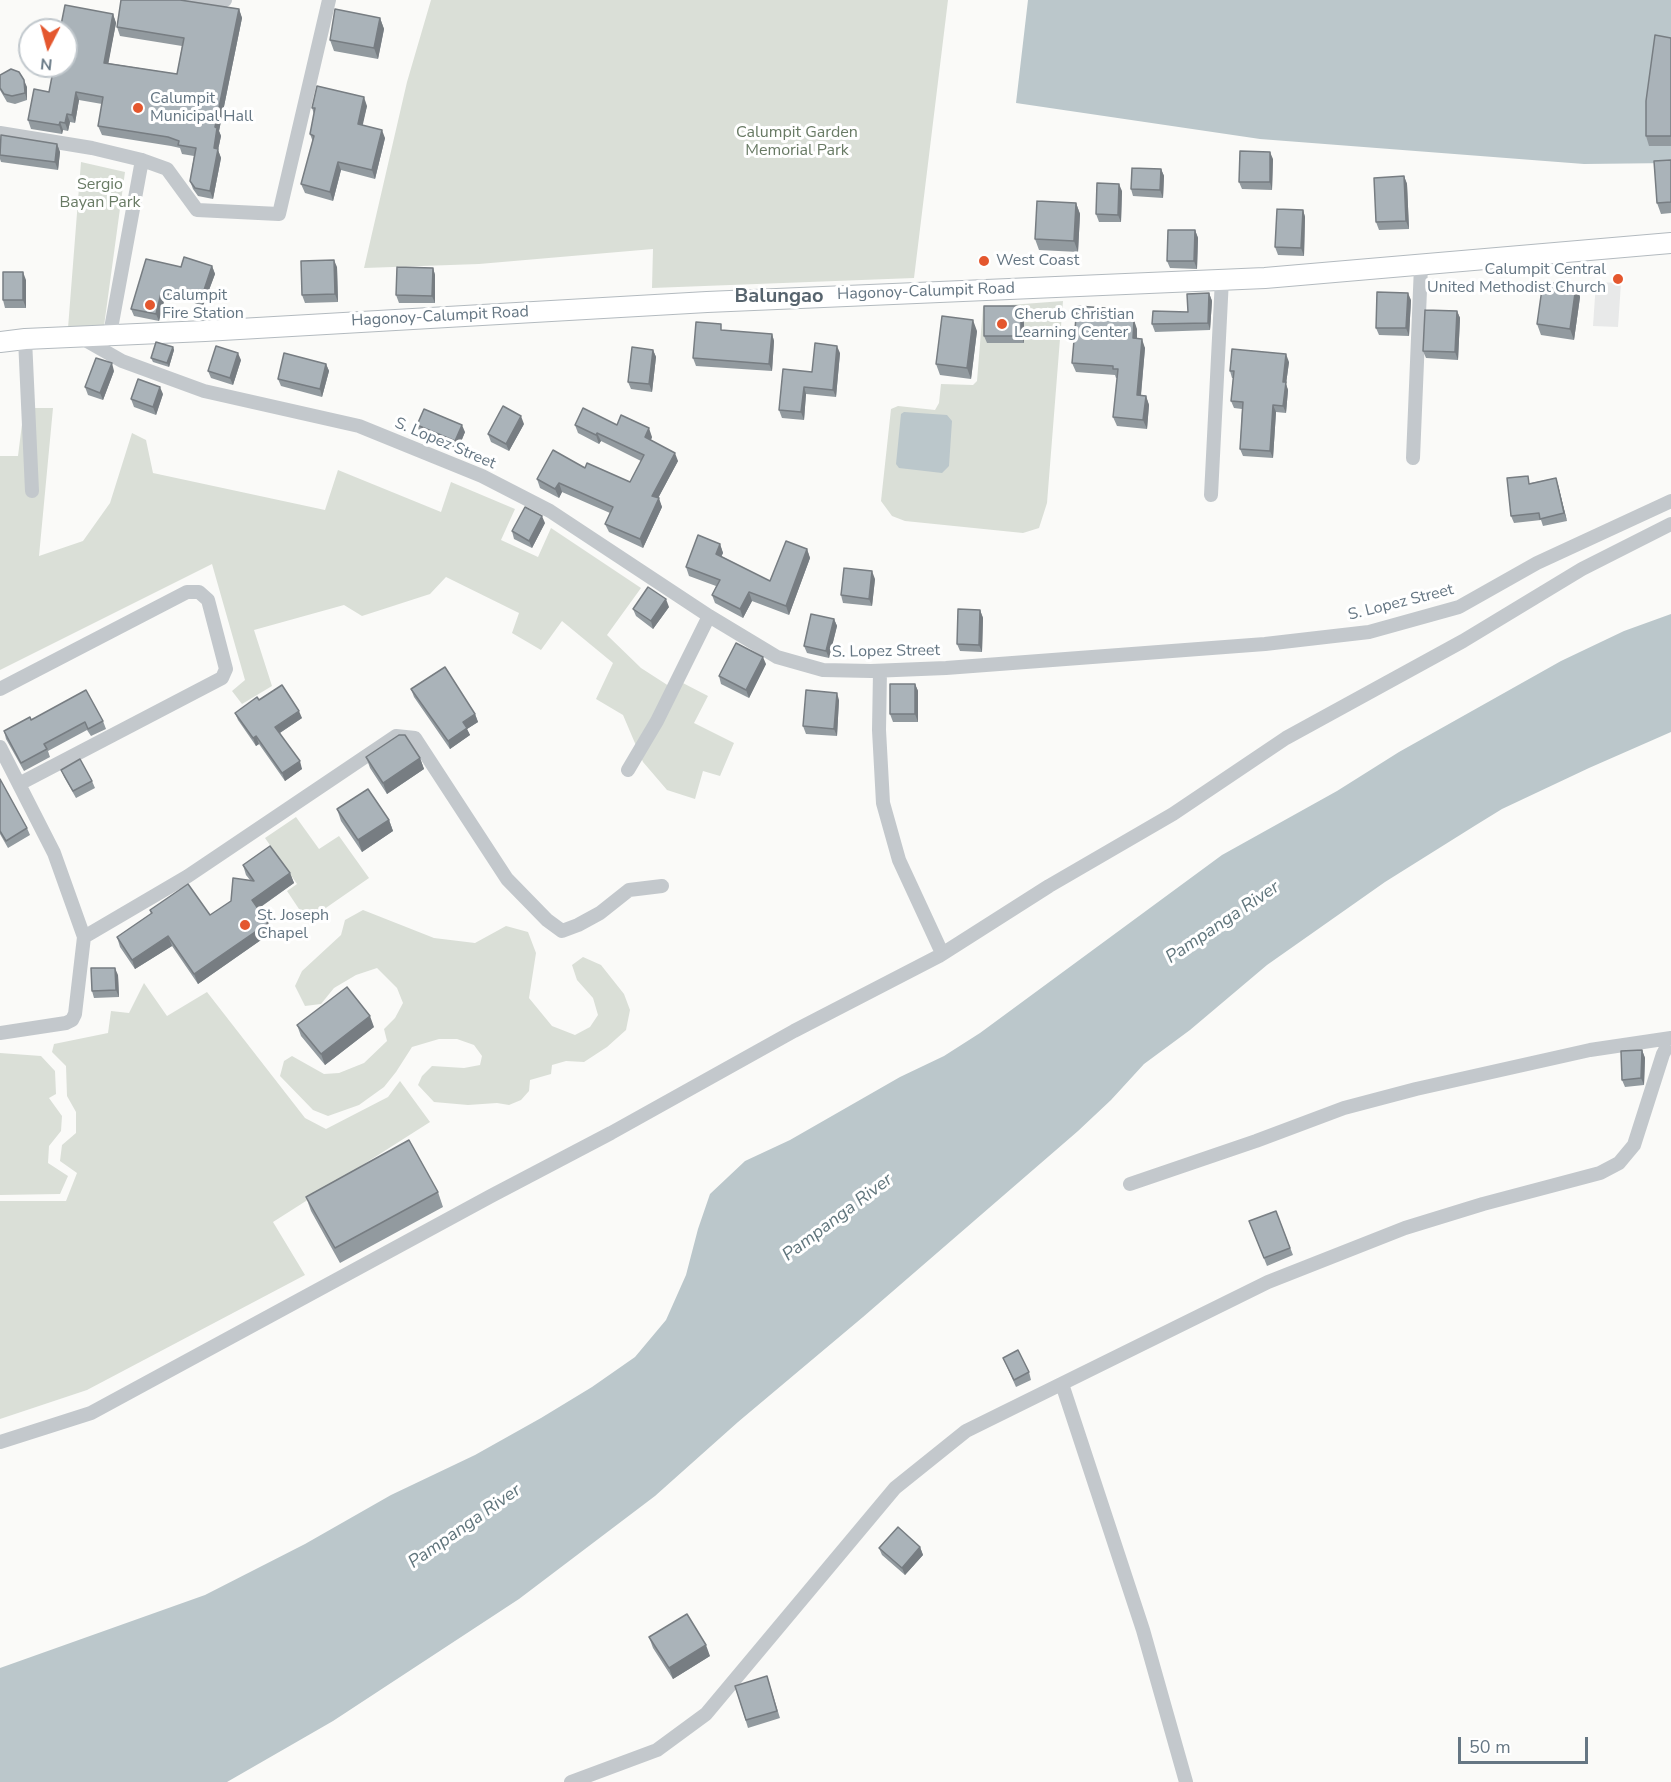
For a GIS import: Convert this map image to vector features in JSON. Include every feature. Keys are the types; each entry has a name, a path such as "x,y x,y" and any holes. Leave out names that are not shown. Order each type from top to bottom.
{"main road":[{"name":"Hagonoy-Calumpit Road","path":"0,342 719,301 1276,277 1671,243"}],"street":[{"path":"177,0 221,2 225,0"},
{"path":"0,133 68,143 167,168 197,210 279,214 330,0"},
{"path":"110,334 142,160"},
{"path":"1413,458 1421,266"},
{"path":"1211,495 1222,279"},
{"name":"S. Lopez Street","path":"78,336 122,361 204,391 359,426 482,476 550,511 709,616 777,657 823,670 880,671 946,668 1265,644 1369,632 1460,607 1536,563 1671,501"},
{"path":"25,339 32,491"},
{"path":"0,1442 91,1413 942,953 1049,886 1173,814 1286,738 1463,641 1582,569 1671,524"},
{"path":"0,689 187,592 199,592 208,600 226,669 222,678 19,784"},
{"path":"628,770 657,721 709,616"},
{"path":"880,671 879,730 883,803 899,860 942,953"},
{"path":"84,937 188,876 396,736 415,738 507,879 547,920 562,931 600,913 629,890 662,886"},
{"path":"0,747 54,853 84,937 75,1014 72,1020 66,1023 0,1033"},
{"path":"1130,1184 1256,1142 1344,1108 1416,1089 1590,1050 1671,1038"},
{"path":"571,1782 657,1750 706,1714 894,1488 966,1431 1156,1335 1268,1282 1405,1228 1483,1204 1600,1173 1619,1163 1634,1145 1663,1054 1671,1038"},
{"path":"1062,1384 1143,1630 1186,1782"}],"shaded area":[{"path":"1596,282 1621,283 1618,327 1593,326"}],"green space":[{"name":"Calumpit Garden Memorial Park","path":"431,0 948,0 914,278 652,288 653,249 479,264 364,268 407,82"},
{"name":"Sergio Bayan Park","path":"81,162 125,172 104,326 68,328"},
{"path":"1063,301 1047,503 1039,528 1023,533 905,521 892,516 881,501 891,409 898,406 935,410 939,403 941,384 973,385 977,381 983,307"},
{"path":"24,408 53,408 39,556 83,541 110,503 132,433 146,440 153,473 325,510 338,470 441,512 451,482 515,509 501,540 538,557 551,528 641,588 607,635 641,668 672,688 679,681 708,696 694,723 734,743 720,776 703,771 695,799 667,790 643,762 623,715 596,699 613,663 562,621 541,650 512,633 519,613 446,577 430,594 362,616 344,605 254,630 272,686 242,704 232,691 245,680 212,564 0,670 0,456 18,456"},
{"path":"296,817 319,849 339,836 369,878 307,921 287,891 297,884 265,838"},
{"path":"363,910 434,938 475,943 506,926 528,932 536,953 529,998 552,1026 575,1035 590,1027 598,1015 593,998 577,980 572,965 583,957 601,965 624,994 630,1010 626,1030 607,1047 584,1062 566,1061 552,1065 551,1074 530,1080 529,1091 521,1100 509,1105 434,1102 418,1085 422,1076 432,1066 464,1068 480,1065 482,1056 474,1045 457,1039 439,1039 412,1047 384,1087 359,1105 328,1116 313,1110 280,1076 284,1061 292,1056 324,1074 339,1073 364,1063 387,1041 384,1029 395,1018 403,1003 397,988 377,968 356,975 334,988 321,1004 305,1006 295,986 302,971 341,935 345,920"},
{"path":"144,983 167,1016 207,992 305,1118 326,1129 388,1097 400,1081 430,1122 273,1222 305,1275 87,1390 0,1419 0,1201 66,1201 77,1173 60,1161 62,1145 76,1133 76,1112 67,1096 66,1066 52,1052 54,1044 108,1033 111,1011 129,1013"},
{"path":"0,1053 41,1056 55,1071 56,1094 49,1098 62,1116 61,1131 49,1146 48,1163 68,1176 60,1194 0,1195"}],"water":[{"path":"1028,0 1671,0 1671,163 1584,164 1260,139 1016,103"},
{"path":"904,412 947,415 952,421 949,466 942,473 899,468 896,464 901,414"},
{"name":"Pampanga River","path":"1671,614 1671,732 1502,809 1385,882 1267,965 1190,1030 1144,1064 1078,1131 738,1422 655,1496 519,1599 333,1721 227,1782 0,1782 0,1668 205,1595 305,1544 391,1495 475,1455 592,1387 635,1357 666,1320 686,1275 710,1194 745,1161 790,1140 900,1077 944,1056 980,1033 1222,855 1561,661 1624,631"}],"building":[{"path":"121,0 180,0 239,9 215,127 217,128 214,148 218,149 210,191 195,188 190,181 196,148 178,145 179,141 168,137 98,126 103,97 76,92 72,115 67,114 65,123 60,122 59,125 28,120 34,89 49,92 52,78 78,78 78,18 62,18 65,5 113,14 104,63 177,74 184,38 117,27"},
{"path":"335,9 380,18 374,48 330,40"},
{"path":"1655,35 1671,38 1671,136 1646,136 1646,101"},
{"path":"11,69 18,72 18,78 24,80 25,93 12,96 4,94 0,88 0,75"},
{"path":"317,86 364,97 358,124 382,130 372,170 338,162 330,192 301,184 314,136 310,134"},
{"path":"1,135 57,144 55,162 0,155"},
{"path":"1240,151 1270,152 1270,182 1239,182"},
{"path":"1671,160 1671,202 1657,203 1654,161"},
{"path":"1132,168 1161,169 1160,190 1131,189"},
{"path":"1404,176 1406,221 1376,222 1374,178"},
{"path":"1097,183 1119,184 1118,215 1096,214"},
{"path":"1037,201 1076,203 1074,241 1035,239"},
{"path":"1277,209 1303,210 1301,248 1275,247"},
{"path":"1168,230 1195,230 1194,261 1167,261"},
{"path":"184,257 212,266 201,299 166,287 165,290 162,289 156,314 131,309 146,259 181,267"},
{"path":"334,260 335,294 302,295 301,261"},
{"path":"397,267 433,268 432,296 396,295"},
{"path":"3,272 23,272 23,300 3,300"},
{"path":"1543,282 1576,286 1570,329 1537,324"},
{"path":"1377,292 1408,293 1406,328 1376,328"},
{"path":"1209,293 1208,323 1152,324 1153,311 1188,312 1187,294"},
{"path":"984,306 1021,306 1021,336 984,336"},
{"path":"1077,306 1105,308 1104,318 1134,320 1133,338 1142,339 1137,395 1146,396 1143,420 1113,417 1118,369 1113,369 1113,366 1072,363"},
{"path":"1425,310 1457,311 1455,352 1423,351"},
{"path":"942,316 973,320 967,368 936,364"},
{"path":"696,322 721,324 721,330 772,334 769,364 693,358"},
{"path":"156,342 173,347 167,363 151,358"},
{"path":"815,343 837,346 833,390 804,387 801,412 779,410 783,369 812,372"},
{"path":"216,346 238,353 230,378 208,371"},
{"path":"632,347 653,350 649,384 628,382"},
{"path":"1232,349 1286,354 1283,406 1273,405 1270,451 1240,449 1243,402 1231,401 1234,371 1230,371"},
{"path":"284,353 326,364 320,389 278,379"},
{"path":"96,358 112,363 100,393 85,387"},
{"path":"138,379 160,387 153,407 131,399"},
{"path":"503,406 521,416 506,444 488,434"},
{"path":"583,408 617,425 621,415 649,428 645,437 675,453 652,496 659,498 640,539 605,524 613,507 559,483 555,489 537,479 553,450 585,468 587,463 630,482 644,455 575,425"},
{"path":"424,409 462,425 455,441 417,425"},
{"path":"1528,476 1529,484 1556,478 1564,513 1540,519 1539,513 1511,516 1507,478"},
{"path":"525,507 542,516 529,541 512,531"},
{"path":"698,535 720,544 716,554 770,581 786,541 807,549 786,606 749,592 740,609 712,595 720,580 686,567"},
{"path":"844,568 872,571 869,599 841,595"},
{"path":"648,587 666,599 651,621 633,609"},
{"path":"958,609 980,610 979,645 957,644"},
{"path":"811,614 834,619 826,651 804,646"},
{"path":"736,643 763,657 746,690 719,676"},
{"path":"445,667 475,714 463,722 467,728 448,741 411,689"},
{"path":"890,684 915,684 915,714 890,714"},
{"path":"282,685 299,711 275,727 300,761 282,773 256,736 253,738 235,713 257,697 259,700"},
{"path":"86,690 103,721 88,729 85,722 44,744 47,749 21,763 4,731 30,717 31,720"},
{"path":"806,690 837,693 834,729 803,726"},
{"path":"399,735 405,735 420,758 383,783 366,757"},
{"path":"80,759 92,781 73,791 61,770"},
{"path":"0,779 27,828 6,841 0,831"},
{"path":"368,789 389,820 358,840 337,809"},
{"path":"270,846 290,873 252,900 268,923 194,974 168,936 132,960 117,937 152,913 150,910 188,884 210,915 231,901 233,878 254,881 243,865"},
{"path":"91,968 115,968 116,990 92,991"},
{"path":"347,987 370,1016 321,1054 297,1025"},
{"path":"1642,1050 1641,1078 1622,1080 1621,1051"},
{"path":"409,1140 438,1192 335,1248 306,1197"},
{"path":"1276,1211 1290,1248 1264,1258 1249,1221"},
{"path":"1018,1350 1029,1372 1014,1380 1003,1358"},
{"path":"898,1527 920,1547 902,1568 879,1548"},
{"path":"687,1614 706,1645 669,1668 649,1637"},
{"path":"767,1676 777,1711 746,1720 735,1686"}],"place":[{"name":"Calumpit Municipal Hall","path":"138,108"},
{"name":"West Coast","path":"984,261"},
{"name":"Calumpit Central United Methodist Church","path":"1618,279"},
{"name":"Calumpit Fire Station","path":"150,305"},
{"name":"Cherub Christian Learning Center","path":"1002,324"},
{"name":"St. Joseph Chapel","path":"245,925"}],"district":[{"name":"Balungao","path":"779,297"}]}
